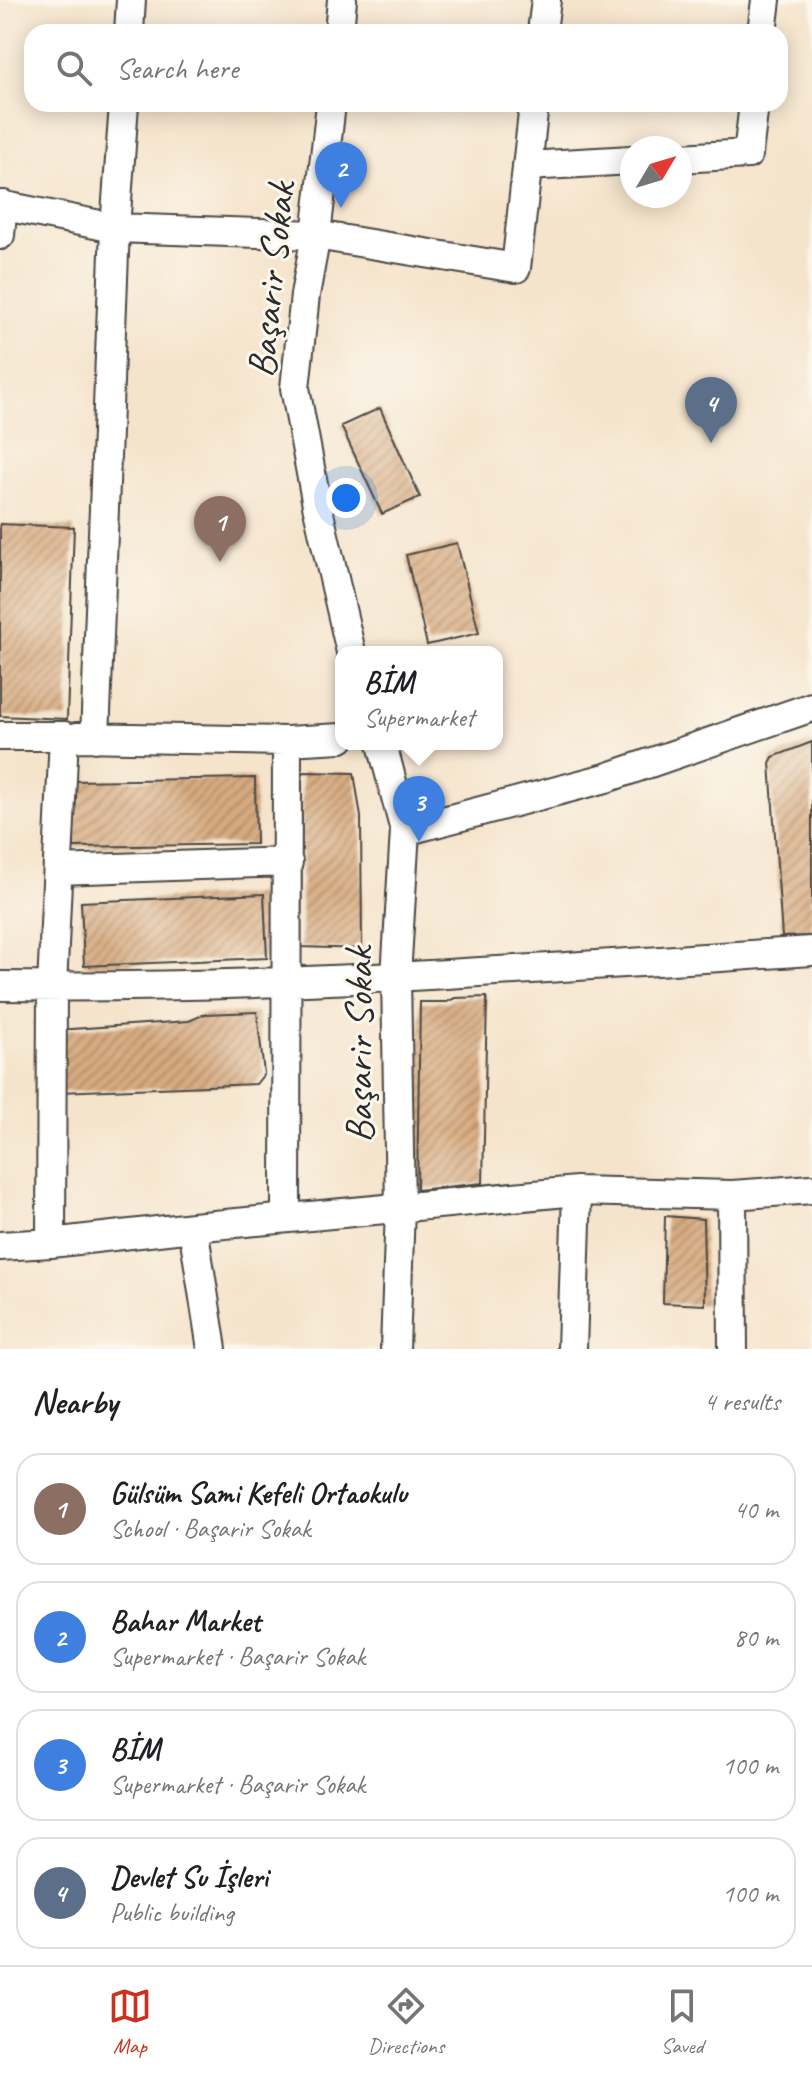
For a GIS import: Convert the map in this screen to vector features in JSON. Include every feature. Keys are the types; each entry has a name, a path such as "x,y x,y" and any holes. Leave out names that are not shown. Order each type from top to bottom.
{"street":[{"path":"130,24 131,0"},
{"path":"340,24 342,0"},
{"path":"543,24 546,0"},
{"path":"763,24 766,0"},
{"path":"95,738 115,228 123,112"},
{"name":"Başarir Sokak","path":"330,112 295,388 317,505 350,646"},
{"path":"0,235 1,205 115,228 316,235 516,268 533,112"},
{"path":"692,157 748,154 753,112"},
{"path":"527,166 620,161"},
{"path":"405,831 606,778 812,707"},
{"path":"0,736 287,741 335,738"},
{"path":"51,1243 52,987 64,736"},
{"path":"286,1218 287,741"},
{"name":"Başarir Sokak","path":"384,750 405,831 396,976 400,1208 395,1349"},
{"path":"58,870 288,862"},
{"path":"0,986 285,982 812,951"},
{"path":"0,1246 577,1191 732,1195 812,1189"},
{"path":"572,1349 577,1191"},
{"path":"732,1195 733,1349"},
{"path":"193,1227 212,1349"}],"building":[{"path":"380,408 420,497 382,514 341,426"},
{"path":"0,524 74,527 67,719 0,716"},
{"path":"457,543 479,633 427,645 406,555"},
{"path":"812,742 812,936 782,937 770,763 773,757"},
{"path":"302,772 354,773 361,817 362,949 301,947"},
{"path":"255,778 256,844 74,847 73,781"},
{"path":"264,894 267,958 84,966 81,902"},
{"path":"487,997 483,1183 417,1190 420,1002"},
{"path":"257,1012 264,1074 256,1084 60,1092 57,1030 189,1021 205,1014"},
{"path":"665,1216 703,1219 705,1305 663,1303"}],"place":[{"name":"Bahar Market","path":"341,208"},
{"name":"Devlet Su İşleri","path":"711,443"},
{"name":"Gülsüm Sami Kefeli Ortaokulu","path":"220,562"},
{"name":"BİM","path":"419,842"}]}
